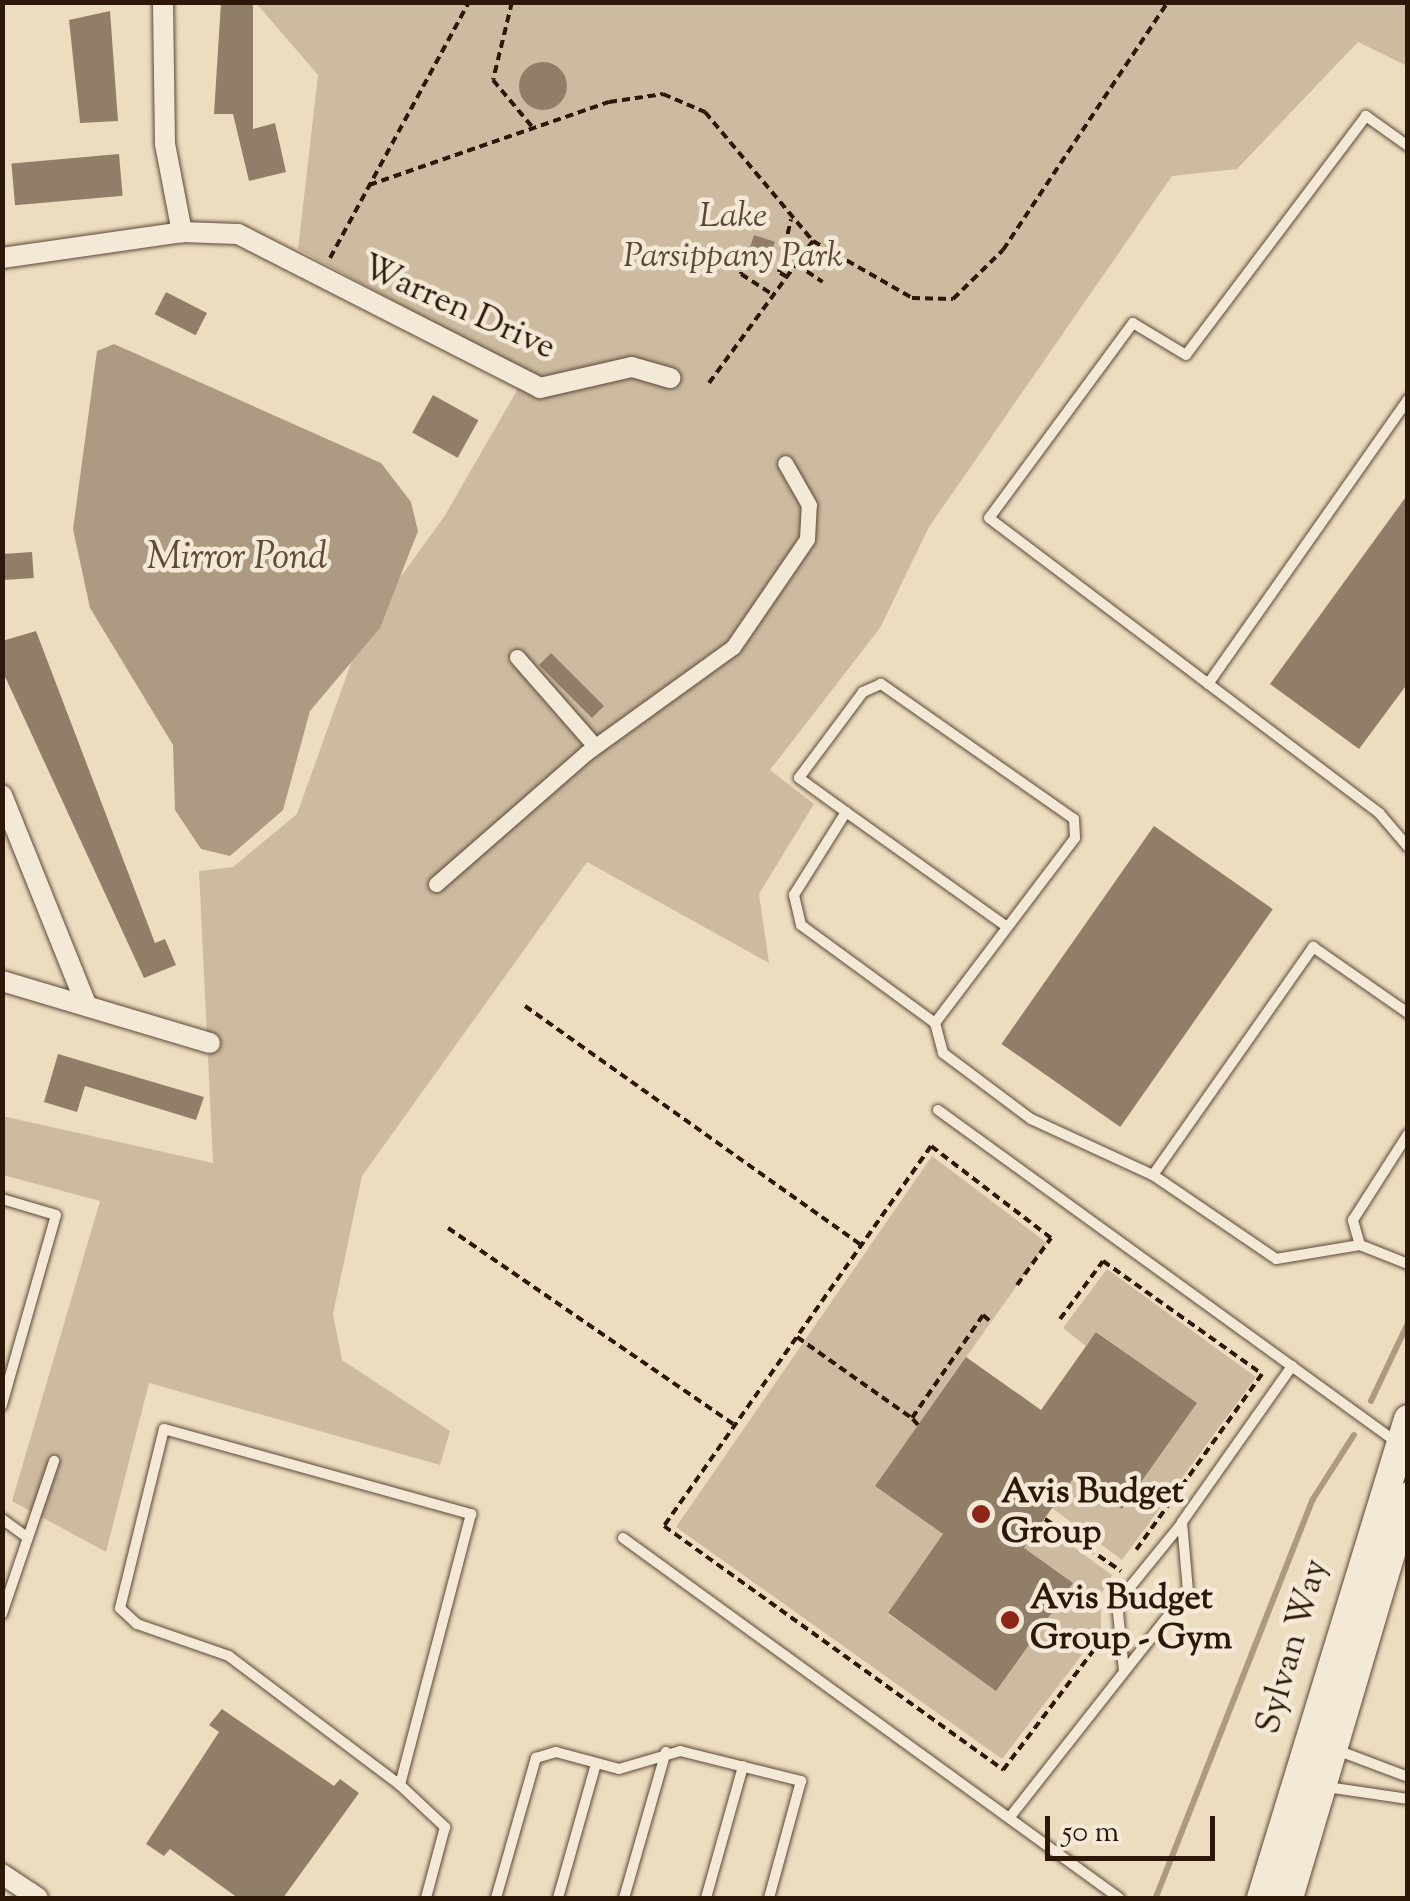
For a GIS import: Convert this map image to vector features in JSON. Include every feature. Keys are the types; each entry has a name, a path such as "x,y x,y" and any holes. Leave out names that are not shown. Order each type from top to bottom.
{"street":[{"path":"2,258 182,232 165,144 163,2"},
{"name":"Warren Drive","path":"182,232 229,233 540,388 632,367 670,378"},
{"path":"436,884 595,746 733,647 781,583 810,520 784,463"},
{"path":"517,657 595,746"},
{"path":"2,795 87,1006"},
{"path":"2,981 210,1043"},
{"name":"Sylvan Way","path":"1261,1898 1403,1437"},
{"name":"Sylvan Way","path":"1289,1898 1408,1496"},
{"path":"2,1874 38,1898"}],"lane":[{"path":"1408,146 1366,116 1186,355 1134,323 989,518 1380,814 1408,847"},
{"path":"1208,684 1408,399"},
{"path":"935,1023 1008,927 1075,838 1074,818 881,684 863,692 799,778 1008,927"},
{"path":"846,812 794,895 801,926 935,1023 943,1053 1031,1120 1153,1175 1276,1259 1360,1244 1408,1264"},
{"path":"1153,1175 1313,947 1408,1013"},
{"path":"938,1110 1292,1366 1403,1437"},
{"path":"1360,1244 1354,1220 1408,1134"},
{"path":"2,1199 56,1215 2,1405"},
{"path":"1124,1671 1116,1602 1182,1522 1292,1366"},
{"path":"400,1785 471,1514 164,1429 120,1608 137,1624 229,1656 400,1785 446,1826 426,1898"},
{"path":"2,1614 54,1461"},
{"path":"2,1519 27,1537"},
{"path":"1010,1817 1188,1591 1182,1522"},
{"path":"624,1538 1119,1898"},
{"path":"1310,1729 1334,1750 1408,1777"},
{"path":"496,1898 536,1758 556,1752 596,1764 638,1767 666,1752 800,1780 768,1898"},
{"path":"624,1898 666,1752"},
{"path":"558,1898 596,1764"},
{"path":"706,1898 742,1766"},
{"path":"1292,1792 1324,1787 1408,1799"}],"path":[{"path":"318,280 469,2"},
{"path":"512,2 493,80 534,129"},
{"path":"369,185 644,94 686,102 813,241 912,298 968,291 1168,2"},
{"path":"786,277 779,272 791,219"},
{"path":"709,383 813,241"},
{"path":"748,247 741,274 774,295"},
{"path":"796,264 824,282"},
{"path":"526,1006 862,1245"},
{"path":"1017,1285 1051,1238 931,1146 664,1526 1003,1770 1106,1633 1106,1614"},
{"path":"448,1228 735,1425"},
{"path":"1060,1318 1104,1261 1262,1374 1114,1583"},
{"path":"912,1418 982,1315 991,1322"},
{"path":"797,1337 918,1425"},
{"path":"1045,1518 1121,1571"}],"green space":[{"name":"Lake Parsippany Park","path":"256,3 1407,3 1407,66 1358,42 1237,169 1172,176 929,527 880,628 770,770 814,804 759,894 769,963 587,862 362,1176 333,1314 342,1360 450,1431 440,1465 149,1383 106,1552 12,1501 100,1201 3,1175 2,1116 213,1163 199,871 233,867 297,814 364,627 444,517 527,373 298,249 318,75"},
{"path":"932,1156 1047,1243 875,1486 943,1534 888,1614 996,1690 1024,1548 1042,1524 1112,1575 1101,1594 1101,1630 1002,1759 676,1527"},
{"path":"1107,1269 1256,1377 1122,1560 1052,1508 1075,1476 1122,1509 1196,1404 1097,1332 1086,1346 1063,1328"}],"water":[{"name":"Mirror Pond","path":"114,344 381,463 411,502 418,531 380,628 310,711 283,810 230,856 201,849 175,810 173,745 90,608 73,529 97,351"}],"building":[{"path":"221,2 253,2 253,129 275,123 286,172 249,181 233,114 214,114"},
{"path":"110,11 118,121 80,123 69,20"},
{"path":"543,62 560,69 567,86 560,103 543,110 526,103 519,86 526,69"},
{"path":"119,154 123,196 15,205 11,163"},
{"path":"754,235 775,242 768,265 747,258"},
{"path":"166,292 207,313 196,335 155,314"},
{"path":"433,395 478,420 458,458 412,433"},
{"path":"1408,494 1408,683 1359,749 1270,684"},
{"path":"32,552 34,578 4,580 2,554"},
{"path":"36,631 155,943 165,939 176,965 144,978 2,670 2,641"},
{"path":"551,653 604,706 592,718 539,665"},
{"path":"1154,826 1273,909 1120,1127 1001,1044"},
{"path":"58,1054 204,1097 196,1120 85,1086 77,1112 44,1102"},
{"name":"Avis Budget Group","path":"1096,1332 1197,1403 1122,1509 1075,1476 1024,1548 1073,1583 996,1691 888,1613 943,1534 875,1486 966,1357 1041,1410"},
{"path":"222,1709 334,1786 340,1779 359,1793 283,1898 238,1898 170,1849 164,1856 146,1844 219,1732 209,1725"}],"waterway":[{"path":"1371,1401 1408,1323"},
{"path":"1156,1897 1313,1499 1354,1435"}],"place":[{"name":"Avis Budget Group","path":"981,1514"},
{"name":"Avis Budget Group - Gym","path":"1010,1620"}]}
